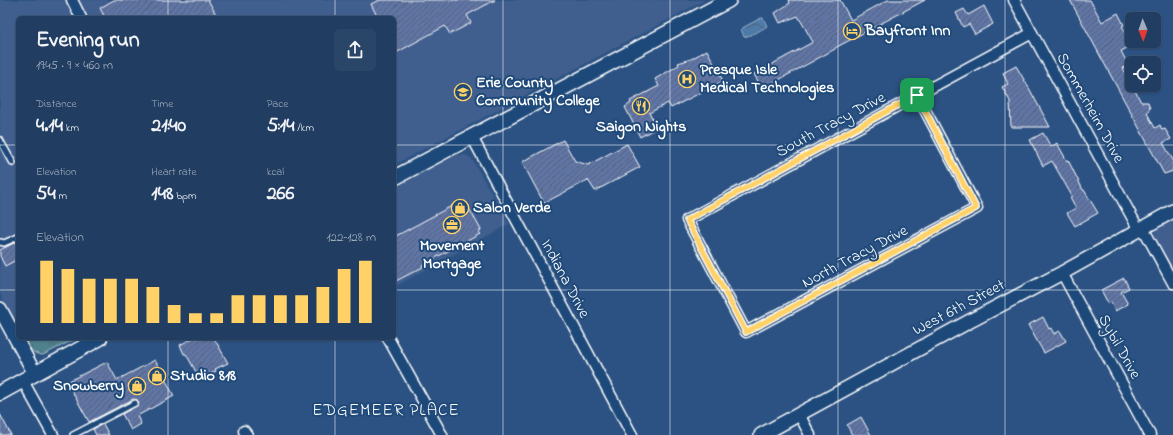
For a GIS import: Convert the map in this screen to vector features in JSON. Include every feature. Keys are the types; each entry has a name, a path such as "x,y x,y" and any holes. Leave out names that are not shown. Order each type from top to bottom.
{"main road":[{"path":"396,177 729,0"},
{"path":"0,393 96,340"}],"street":[{"path":"72,0 80,16"},
{"name":"Sommerheim Drive","path":"1014,0 1141,229 1173,283"},
{"name":"South Tracy Drive","path":"687,220 1032,33"},
{"name":"North Tracy Drive","path":"687,220 746,332 970,212 976,208 917,95"},
{"name":"Indiana Drive","path":"472,137 632,435"},
{"name":"West 6th Street","path":"761,435 970,321 1062,273 1173,211"},
{"name":"Sybil Drive","path":"1062,273 1150,435"},
{"path":"0,309 53,435"},
{"path":"389,340 442,435"},
{"path":"799,414 810,435"}],"lane":[{"path":"0,140 13,163"},
{"path":"0,242 4,243 16,238"},
{"path":"74,435 135,403"}],"shaded area":[{"name":"Erie County Community College","path":"0,0 705,0 396,164 396,16 16,16 16,323 0,294"},
{"path":"456,155 465,155 471,158 509,224 396,286 396,187"},
{"path":"1173,220 1173,271 1154,236 1157,229"}],"green space":[{"path":"25,340 73,340 43,355 33,352"}],"water":[{"path":"763,18 767,26 756,33 744,37 741,29"}],"building":[{"path":"114,0 208,0 217,16 104,16 100,8"},
{"path":"380,0 495,0 467,15 471,23 450,34 445,26 396,53 396,16 377,16 371,4"},
{"path":"789,0 840,0 851,20 888,0 925,0 762,89 754,74 813,42 798,16 780,23 775,13 790,3"},
{"path":"1070,0 1090,0 1102,22 1118,13 1124,25 1122,26 1125,31 1125,48 1127,48 1121,51 1125,59 1125,67 1123,68 1125,72 1125,92 1136,92 1141,102 1148,102 1150,108 1147,113 1155,128 1160,125 1162,130 1165,129 1171,139 1163,143 1173,160 1173,171 1164,174"},
{"path":"984,6 993,24 975,34 969,24 963,27 956,13 964,9 968,15"},
{"path":"707,50 723,81 671,108 668,103 649,113 658,127 640,137 625,107 631,103 630,101 659,86 655,79 679,65 678,63 691,59"},
{"path":"1016,66 1050,127 1011,127 1010,101 1002,87 1008,84 1003,73"},
{"path":"1043,133 1051,147 1057,143 1067,161 1068,160 1083,190 1098,213 1075,226 1067,213 1076,208 1070,197 1072,196 1052,161 1043,166 1030,140"},
{"path":"563,140 575,161 588,165 627,144 640,167 595,191 588,180 544,203 522,162"},
{"path":"461,201 465,201 481,230 478,232 480,234 422,265 423,267 396,281 396,236"},
{"path":"16,242 16,260 5,266 0,256 0,250"},
{"path":"1124,278 1129,288 1121,292 1128,304 1115,311 1111,302 1108,303 1101,290"},
{"path":"1043,317 1049,329 1051,328 1054,334 1060,331 1066,341 1044,353 1028,325"},
{"path":"189,340 215,340 228,363 215,369 216,371 200,379 180,345"},
{"path":"155,360 174,396 137,416 141,424 131,430 122,414 138,405 139,403 137,400 133,399 89,422 67,382 107,362 117,380"},
{"path":"0,414 11,435 0,435"},
{"path":"861,417 871,435 852,435 847,425"},
{"path":"103,424 109,435 96,435 93,429"}],"place":[{"name":"Bayfront Inn","path":"852,31"},
{"name":"Presque Isle Medical Technologies","path":"687,79"},
{"name":"Erie County Community College","path":"463,92"},
{"name":"Saigon Nights","path":"641,106"},
{"name":"Salon Verde","path":"460,208"},
{"name":"Movement Mortgage","path":"452,225"},
{"name":"Studio 818","path":"157,376"},
{"name":"Snowberry","path":"137,386"}],"district":[{"name":"EDGEMEER PLACE","path":"386,410"}],"route":[{"path":"917,95 976,208 746,332 687,220 917,95"}]}
